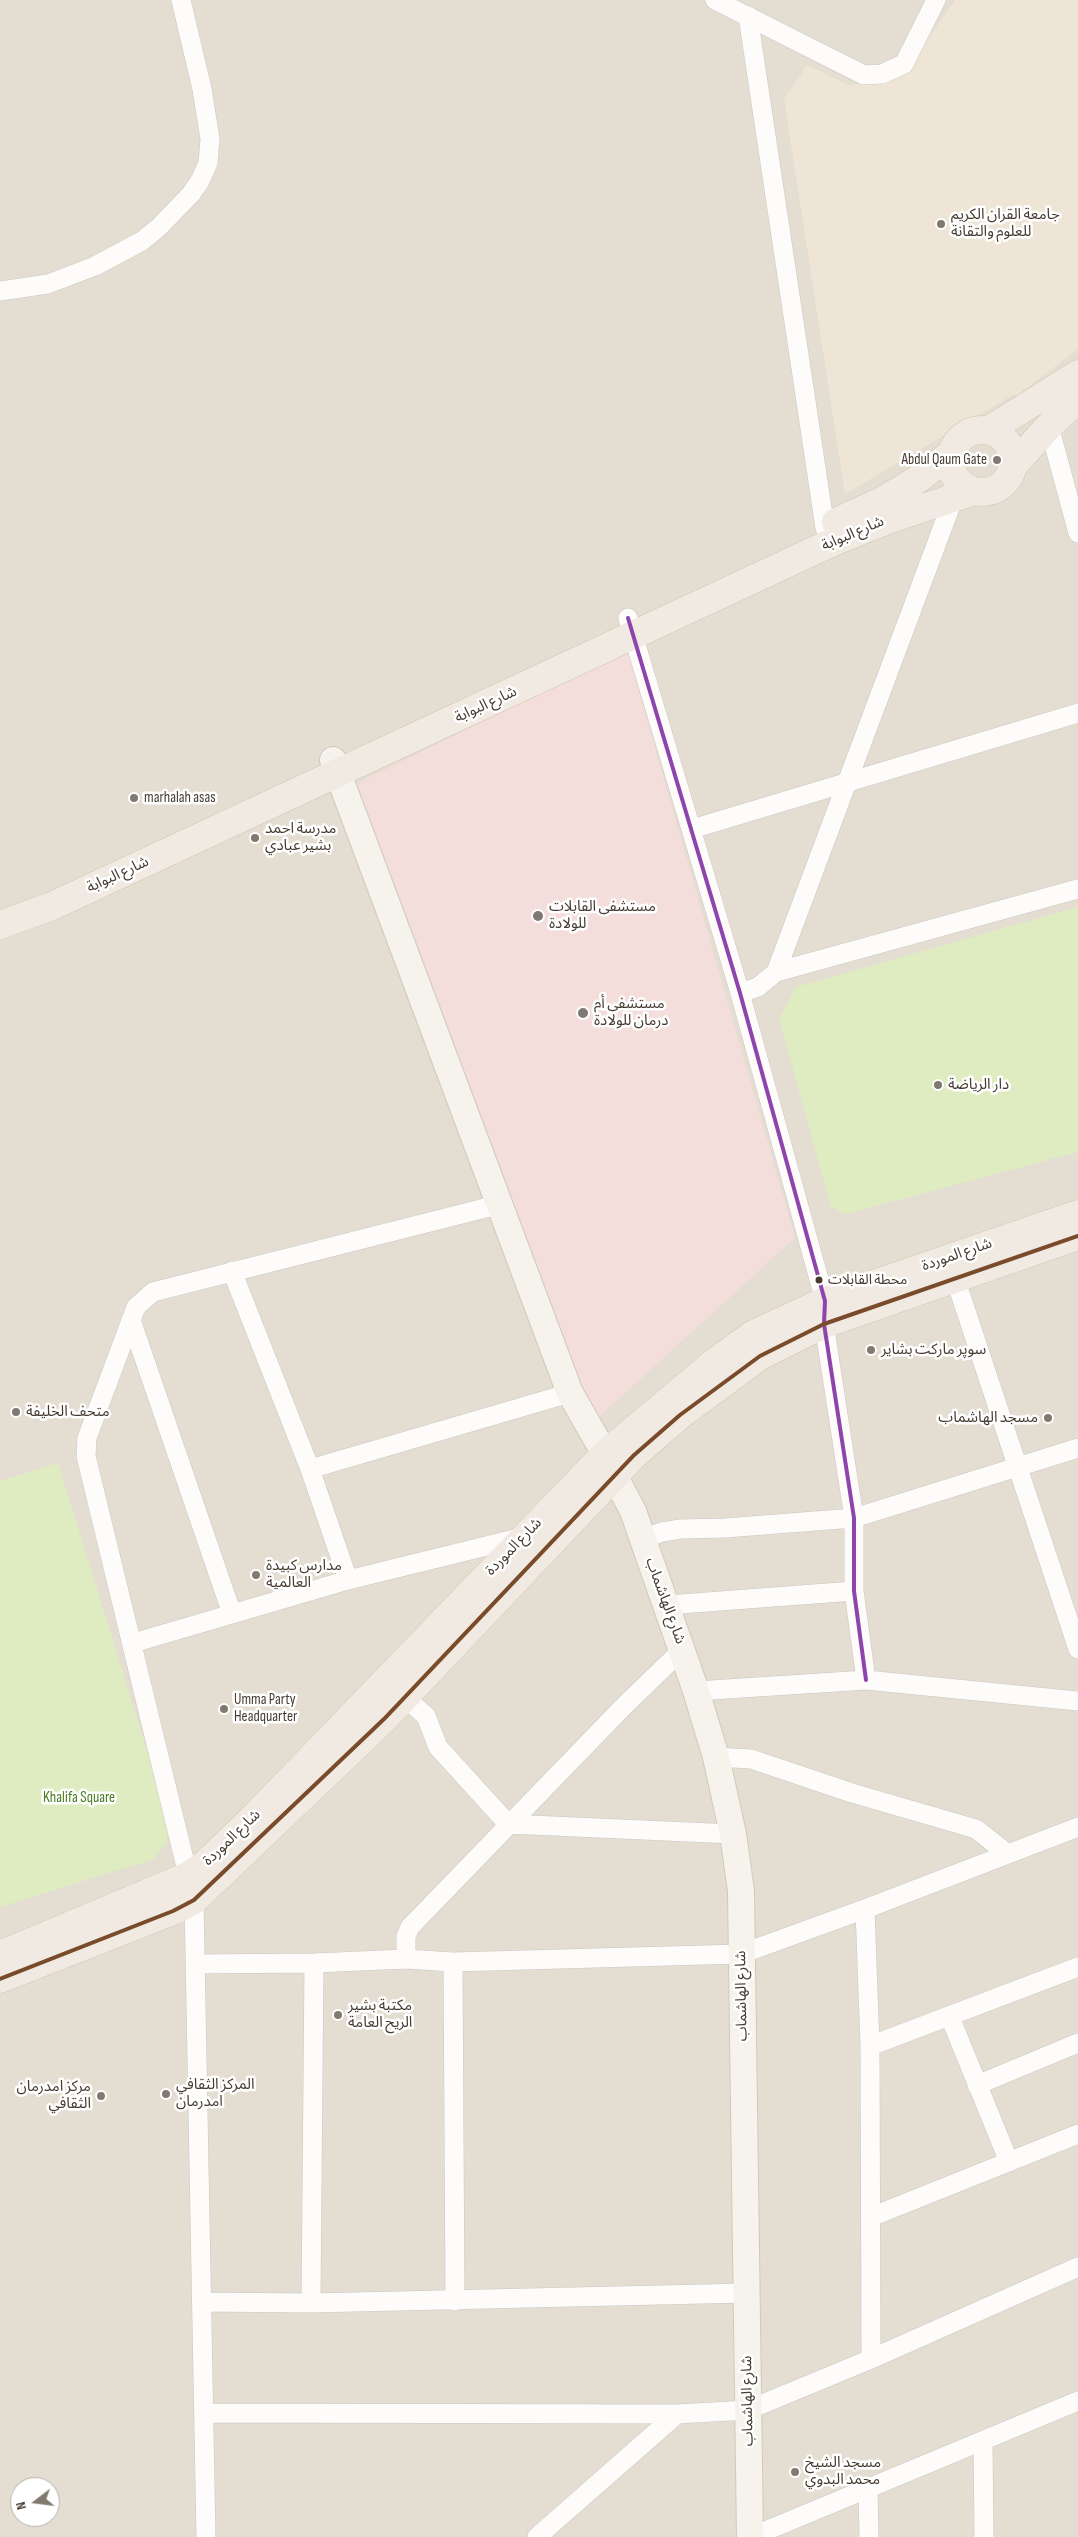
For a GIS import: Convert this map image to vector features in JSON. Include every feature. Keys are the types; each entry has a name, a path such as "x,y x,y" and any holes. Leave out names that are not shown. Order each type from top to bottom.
{"main road":[{"path":"989,430 1006,439 1014,456 1010,476 994,490 964,494 951,462 952,453 962,437 970,432 989,430 1078,374"},
{"path":"1013,466 1049,426 1078,399"},
{"name":"شارع البوابة","path":"0,925 52,906 631,626 882,501 917,480 952,453"},
{"name":"شارع البوابة","path":"631,626 890,518 964,494"},
{"name":"شارع البوابة","path":"0,909 336,767"},
{"name":"شارع الموردة","path":"374,1711 404,1697 610,1465 708,1368 752,1335 824,1313 1078,1214"},
{"name":"شارع الموردة","path":"824,1313 853,1316 955,1278 1078,1236"},
{"name":"شارع الموردة","path":"0,1979 173,1911 191,1888 203,1866 247,1824 374,1711 524,1537 610,1465"},
{"name":"شارع الموردة","path":"0,1955 191,1888"}],"street":[{"path":"0,291 48,284 95,266 142,241 165,221 200,181 208,163 210,139 202,89 181,0"},
{"path":"715,0 864,75 882,74 904,64 936,0"},
{"path":"748,16 825,528"},
{"path":"1049,426 1078,533"},
{"path":"740,992 766,982 776,972 847,782 964,494"},
{"path":"631,626 740,992 824,1313 854,1518 854,1591 866,1680"},
{"path":"692,829 1078,713"},
{"name":"شارع الهاشماب","path":"336,767 501,1204 570,1393 633,1511 683,1649 716,1757 733,1834 741,1891 751,2537"},
{"path":"776,972 1078,889"},
{"path":"206,2537 196,1964 191,1888 133,1643 86,1456 87,1438 136,1307 153,1292 501,1204"},
{"path":"232,1271 310,1469 348,1580"},
{"path":"955,1278 1078,1649"},
{"path":"131,1320 232,1614"},
{"path":"310,1469 570,1393"},
{"path":"643,1539 662,1532 680,1529 725,1528 854,1518 1018,1469 1078,1448"},
{"path":"133,1643 348,1580 524,1537"},
{"path":"667,1605 854,1591"},
{"path":"406,1959 406,1936 410,1927 508,1824 683,1649"},
{"path":"696,1691 866,1680 1078,1701"},
{"path":"404,1697 426,1716 438,1747 508,1824 733,1834"},
{"path":"716,1757 751,1759 852,1792 976,1829 1008,1854"},
{"path":"196,1964 314,1963 406,1959 453,1962 741,1954 865,1910 1078,1827"},
{"path":"865,1910 870,2046 871,2359"},
{"path":"453,1962 455,2301"},
{"path":"311,2303 314,1963"},
{"path":"870,2046 1078,1967"},
{"path":"950,2017 1010,2162"},
{"path":"978,2085 1078,2044"},
{"path":"871,2217 1078,2134"},
{"path":"204,2413 678,2414 748,2410 871,2359 1078,2267"},
{"path":"203,2302 455,2301 747,2293"},
{"path":"751,2537 1078,2401"},
{"path":"537,2537 678,2414"},
{"path":"983,2441 984,2537"},
{"path":"868,2487 868,2537"}],"shaded area":[{"path":"0,0 1078,0 1078,2537 0,2537"},
{"name":"جامعة القران الكريم للعلوم والتقانة","path":"955,0 1078,0 1078,349 1018,395 1013,395 845,494 784,99 807,65 848,85 902,76"},
{"name":"مستشفى أم درمان للولادة","path":"627,650 795,1238 591,1424 350,787"}],"green space":[{"name":"دار الرياضة","path":"1078,907 1078,1152 846,1214 831,1207 779,1019 796,987"},
{"name":"Khalifa Square","path":"58,1463 169,1822 167,1842 154,1859 0,1907 0,1481"}],"transit line":[{"path":"628,618 740,993 825,1301 824,1324 854,1518 854,1591 866,1680"},
{"path":"0,1979 173,1911 194,1900 384,1719 633,1456 680,1415 760,1356 824,1324 1078,1236"}],"place":[{"name":"جامعة القران الكريم للعلوم والتقانة","path":"941,224"},
{"name":"Abdul Qaum Gate","path":"997,460"},
{"name":"marhalah asas","path":"134,798"},
{"name":"مدرسة احمد بشير عبادي","path":"255,838"},
{"name":"مستشفى القابلات للولادة","path":"538,916"},
{"name":"مستشفى أم درمان للولادة","path":"583,1013"},
{"name":"دار الرياضة","path":"938,1085"},
{"name":"محطة القابلات","path":"819,1280"},
{"name":"سوپر مارکت بشاير","path":"871,1350"},
{"name":"متحف الخليفة","path":"16,1412"},
{"name":"مسجد الهاشماب","path":"1048,1418"},
{"name":"مدارس كبيدة العالمية","path":"256,1575"},
{"name":"Umma Party Headquarter","path":"224,1709"},
{"name":"مكتبة بشير الريح العامة","path":"338,2015"},
{"name":"المركز الثقافي امدرمان","path":"166,2094"},
{"name":"مركز امدرمان الثقافي","path":"101,2096"},
{"name":"مسجد الشيخ محمد البدوي","path":"795,2472"}]}
